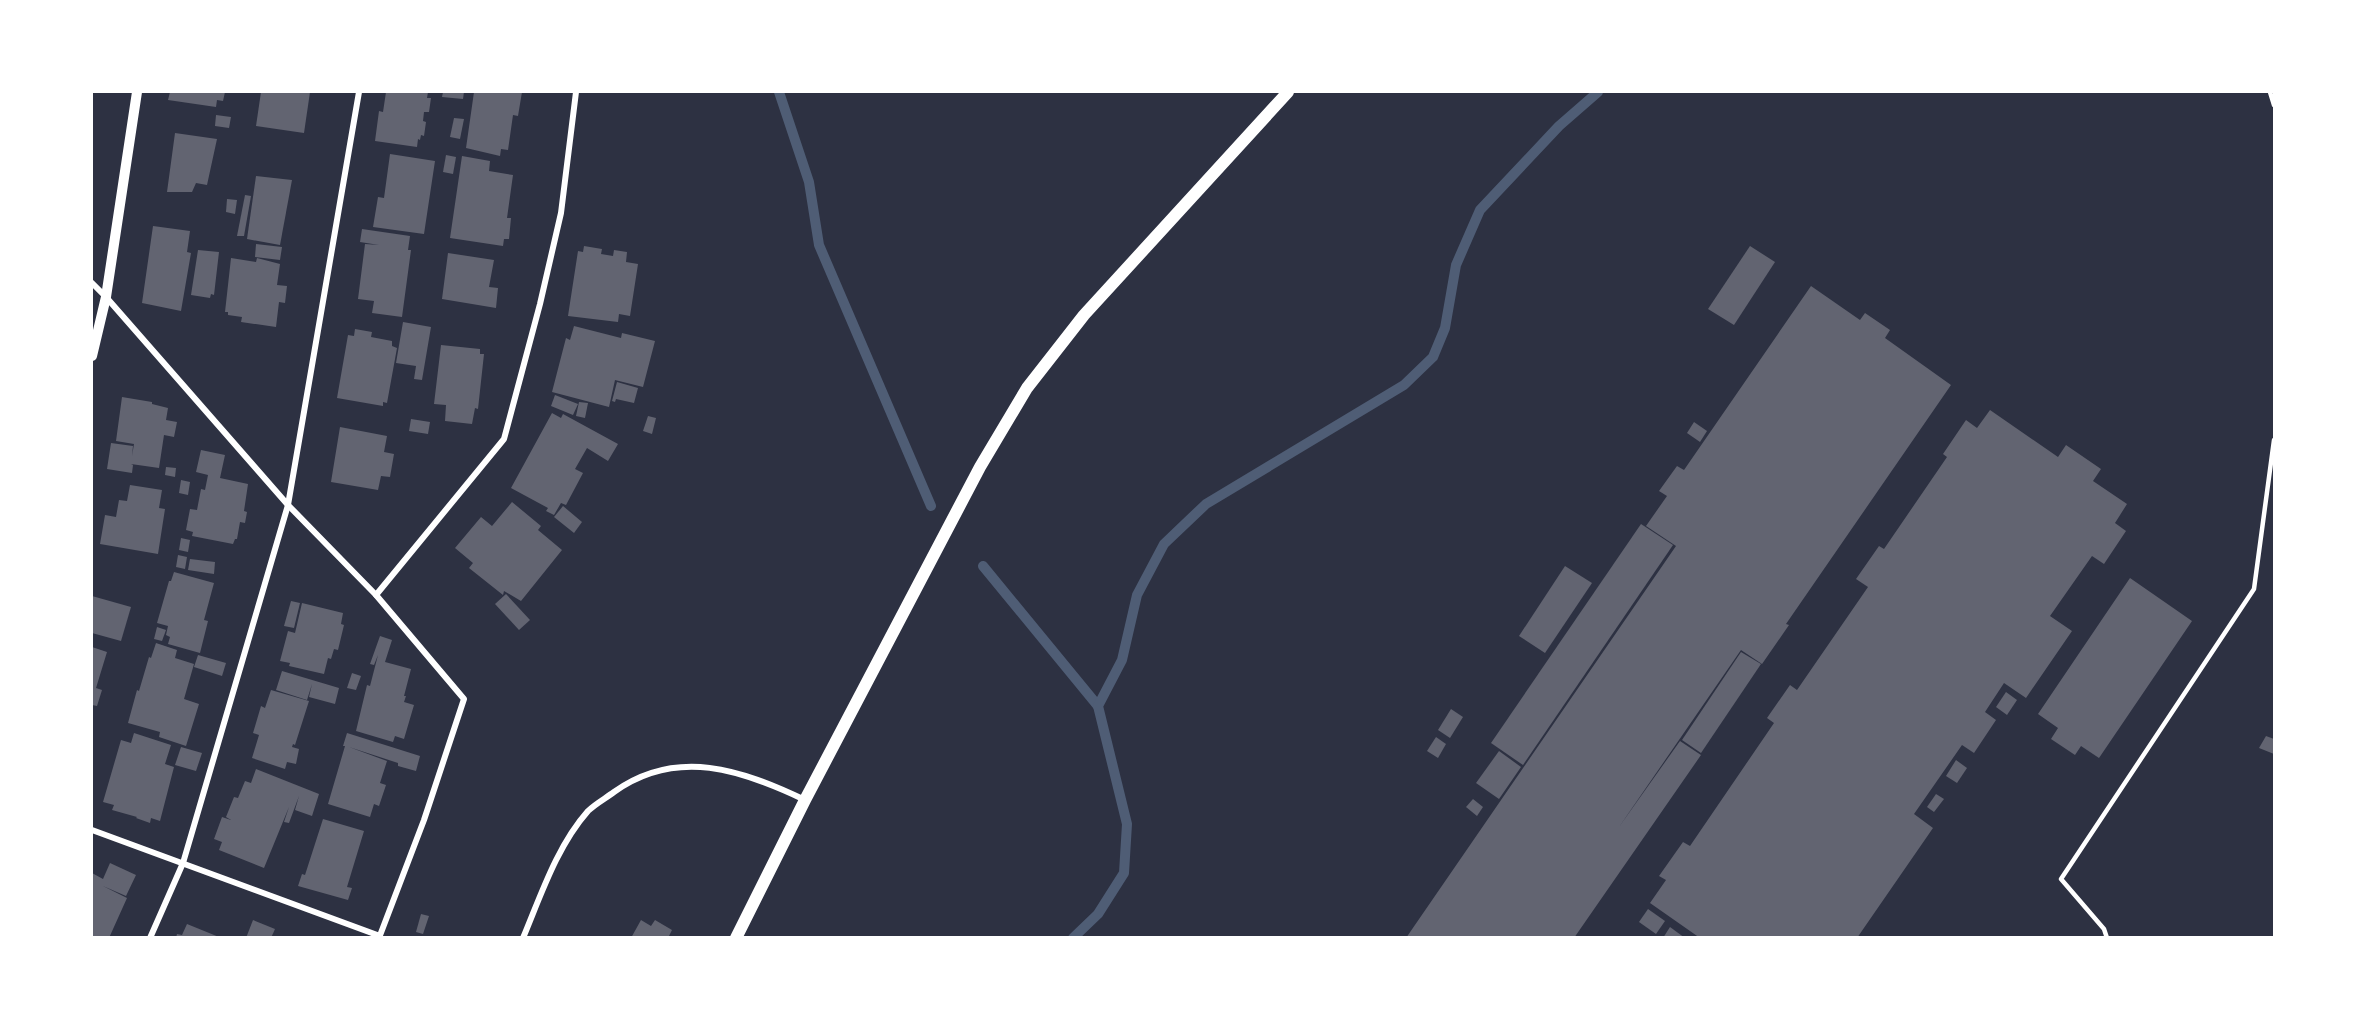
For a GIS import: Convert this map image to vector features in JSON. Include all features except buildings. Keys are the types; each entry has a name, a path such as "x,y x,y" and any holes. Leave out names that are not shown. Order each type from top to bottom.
{"main road":[{"path":"736,938 805,800 980,467 1027,388 1084,315 1288,92"}],"street":[{"path":"92,356 106,297 137,92"},
{"path":"150,938 183,863 288,505 359,92"},
{"path":"376,595 504,439 540,304 561,213 576,92"},
{"path":"92,284 106,297 288,505 376,595 464,699 424,820 380,937 92,830"},
{"path":"523,938 556,858 589,810 632,780 680,766 724,769 763,780 805,800"}],"lane":[{"path":"2270,92 2274,105"},
{"path":"2107,938 2104,929 2061,879 2254,589 2274,440"}],"waterway":[{"path":"779,92 809,182 819,245 931,506"},
{"path":"1073,938 1098,914 1124,873 1127,824 1098,706 1122,660 1137,595 1164,544 1206,504 1404,385 1433,357 1445,328 1456,265 1480,210 1559,126 1598,92"},
{"path":"983,566 1098,706"}]}
